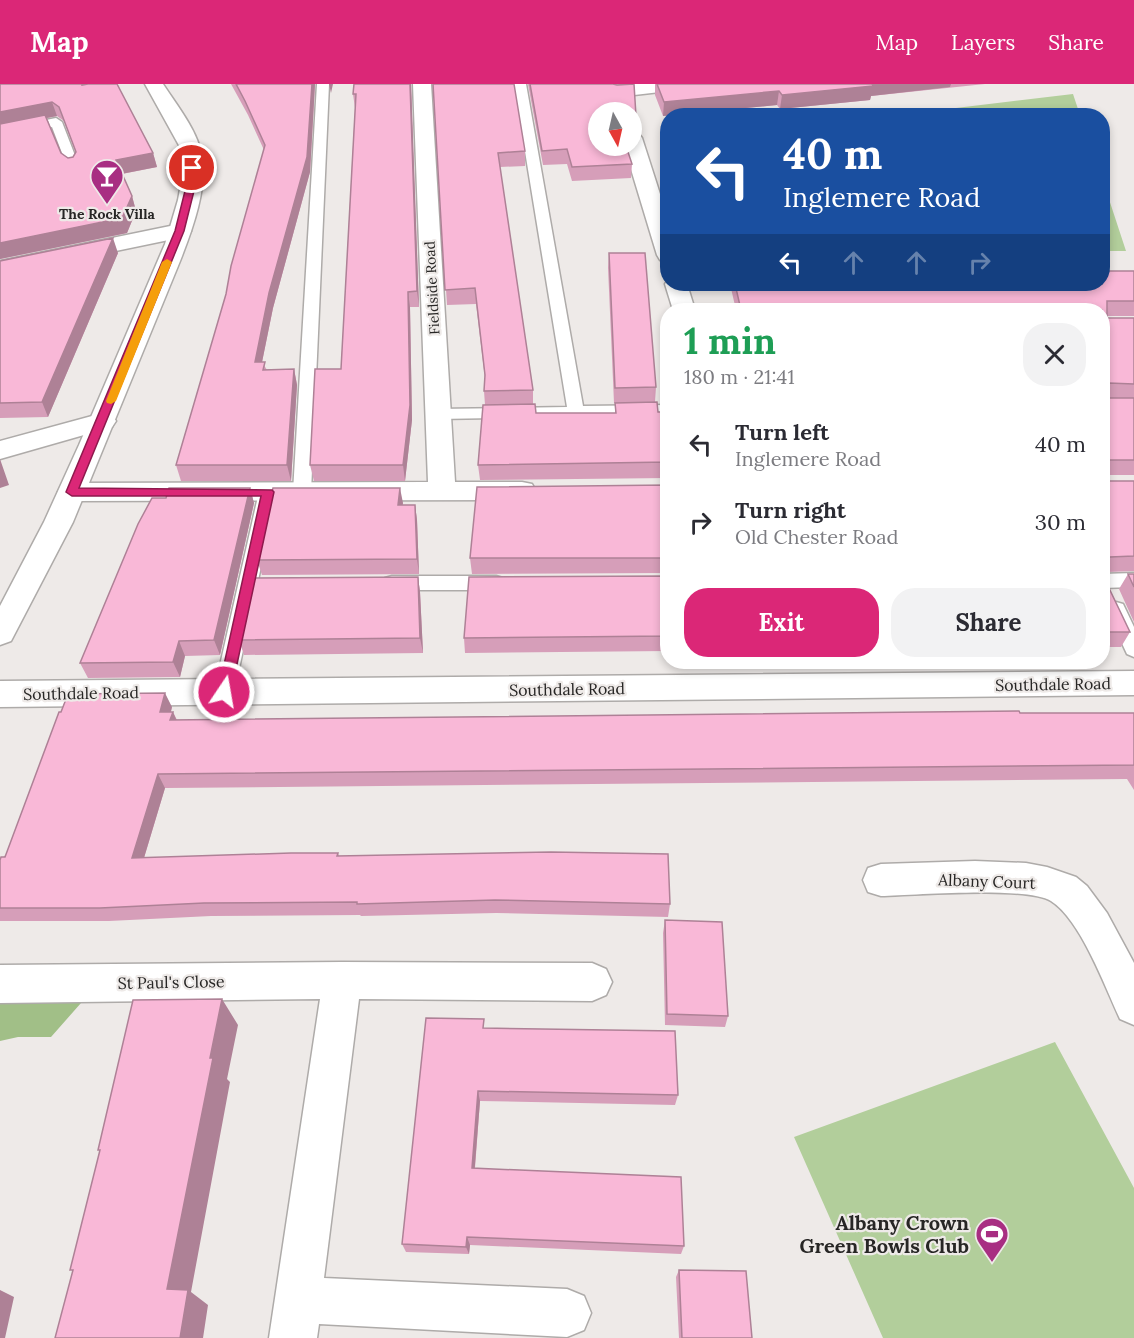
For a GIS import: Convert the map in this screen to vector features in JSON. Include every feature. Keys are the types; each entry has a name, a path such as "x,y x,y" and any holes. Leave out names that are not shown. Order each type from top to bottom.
{"street":[{"path":"0,633 10,599 72,492 180,231 192,183 192,153 154,84"},
{"name":"Fieldside Road","path":"422,84 442,492"},
{"path":"621,102 616,87 686,84"},
{"path":"638,156 660,229"},
{"path":"0,268 180,231"},
{"path":"0,450 103,421"},
{"path":"72,492 549,490"},
{"name":"Southdale Road","path":"0,694 1134,683"},
{"name":"Albany Court","path":"881,880 1037,880 1064,890 1091,919 1134,1006"},
{"path":"342,980 296,1319 567,1313"},
{"name":"St Paul's Close","path":"0,984 342,980 592,982"}],"lane":[{"path":"302,492 323,84"},
{"path":"520,84 576,411"},
{"path":"0,133 56,123 73,166"},
{"path":"438,414 660,410"},
{"path":"224,692 268,492"},
{"path":"1110,580 1134,580"},
{"path":"368,584 512,583"},
{"path":"248,584 272,584"},
{"path":"1110,596 1134,649"}],"green space":[{"path":"1073,94 1078,108 956,108"},
{"path":"1110,202 1126,251 1110,251"},
{"path":"0,1003 81,1003 51,1037 18,1037 0,1041"},
{"name":"Albany Crown Green Bowls Club","path":"1055,1042 1134,1188 1134,1338 883,1338 794,1137"}],"building":[{"path":"0,84 117,84 153,153 116,160 132,196 122,218 0,243 0,124 45,115 61,153 68,158 73,157 76,152 59,107 52,102 0,112"},
{"path":"236,84 312,84 307,157 269,293 255,362 265,362 263,370 294,369 287,465 176,465 226,294 231,266 265,145"},
{"path":"354,84 410,84 417,291 408,292 410,405 403,465 310,465 315,369 341,369 356,94 353,94"},
{"path":"433,84 514,84 525,151 498,153 533,390 484,391 485,375 475,288 445,290"},
{"path":"530,84 634,84 635,102 588,102 588,156 629,156 632,164 572,167 567,149 542,151"},
{"path":"657,84 872,84 873,86 782,95 779,91 664,102"},
{"path":"113,238 42,402 0,403 0,261"},
{"path":"609,253 645,253 656,387 615,388"},
{"path":"1110,271 1134,271 1134,301 1107,301 1107,303 739,303 737,291 1110,291"},
{"path":"1110,318 1134,318 1134,384 1110,383"},
{"path":"1110,398 1134,398 1134,460 1110,460"},
{"path":"657,402 658,412 660,412 660,462 478,465 483,405 535,404 536,413 616,413 615,403"},
{"path":"1110,481 1134,481 1134,556 1110,557"},
{"path":"660,485 660,558 470,558 477,487"},
{"path":"169,488 250,488 214,640 179,641 173,662 80,663 138,524 152,498 166,498"},
{"path":"273,488 400,488 398,505 415,505 417,559 257,560"},
{"path":"1128,574 1134,574 1134,587"},
{"path":"660,576 660,636 464,638 469,577"},
{"path":"418,577 420,638 239,640 253,578"},
{"path":"1110,590 1130,632 1110,632"},
{"path":"165,693 160,712 173,712 170,720 1019,711 1020,713 1134,713 1134,765 158,774 132,858 291,853 338,853 337,856 551,852 668,854 670,904 495,900 0,908 0,860 1,857 5,857 59,712 68,694"},
{"path":"665,920 722,922 728,1016 667,1014"},
{"path":"222,999 210,1058 213,1058 167,1289 188,1290 180,1338 55,1338 73,1270 70,1270 100,1150 98,1150 133,1000"},
{"path":"426,1018 484,1019 483,1028 675,1031 678,1095 478,1091 472,1168 681,1177 684,1246 467,1237 466,1247 402,1244"},
{"path":"679,1270 746,1271 752,1338 682,1338"}],"slow traffic":[{"path":"111,401 167,262"}],"place":[{"name":"The Rock Villa","path":"107,205"},
{"name":"Albany Crown Green Bowls Club","path":"992,1263"}],"route":[{"path":"192,168 192,183 180,231 72,492 268,492 224,692"}]}
